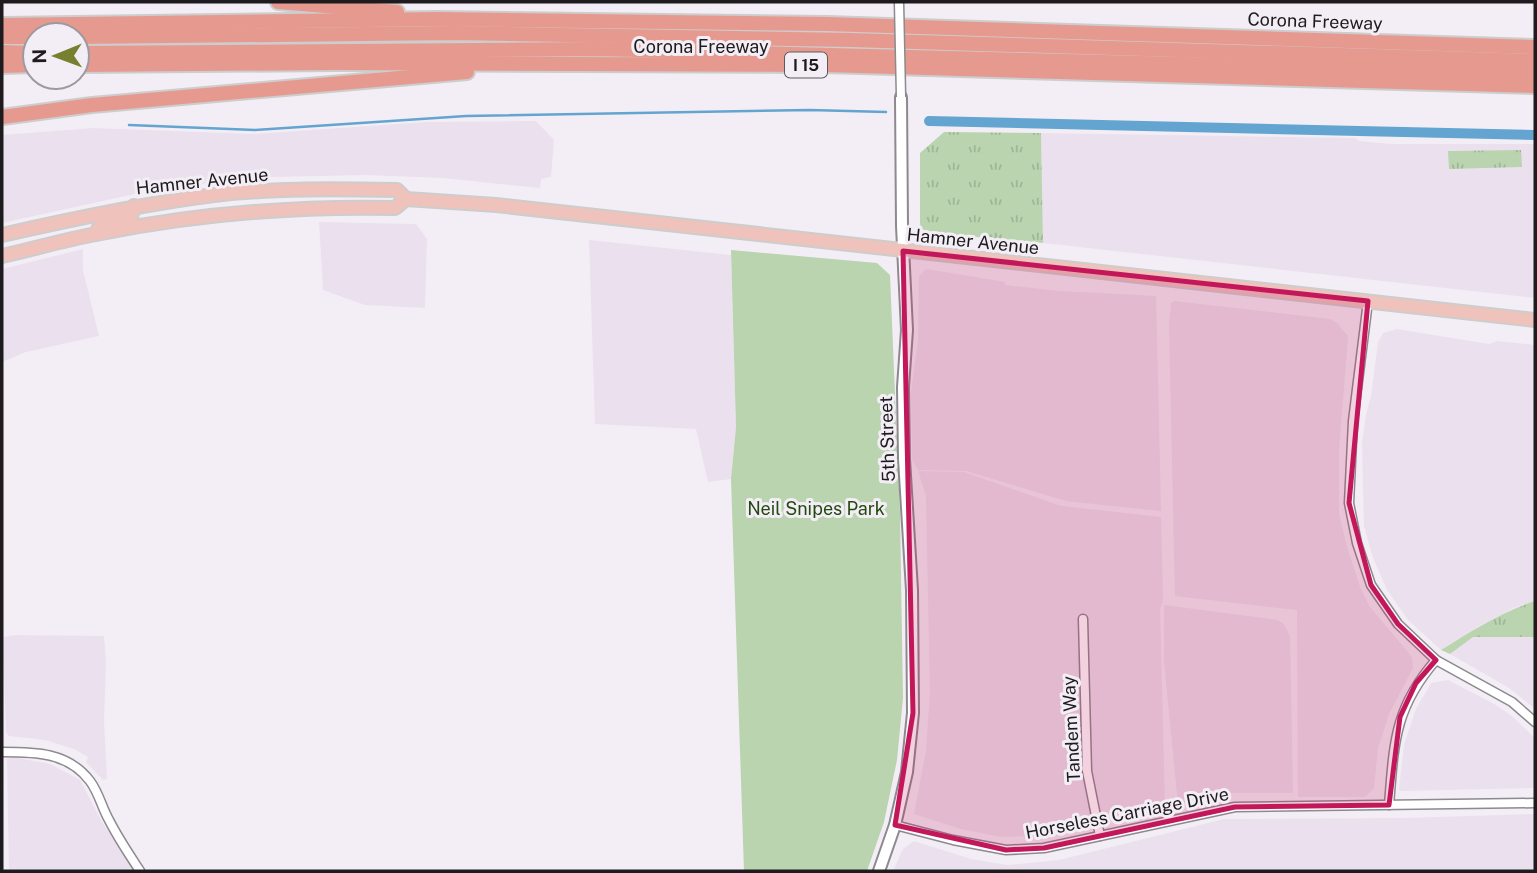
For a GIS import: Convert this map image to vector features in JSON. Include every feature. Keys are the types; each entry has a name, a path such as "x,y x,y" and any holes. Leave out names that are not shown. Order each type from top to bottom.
{"highway":[{"path":"278,2 380,9 437,19"},
{"name":"Corona Freeway","path":"2,25 437,19 827,24 1535,47"},
{"path":"91,37 456,33 879,41 1422,64 1535,73"},
{"path":"2,37 21,37"},
{"path":"1422,64 1510,47"},
{"path":"91,53 598,49 1422,64 1535,61"},
{"path":"2,52 21,52"},
{"name":"I 15","path":"1422,64 1508,85"},
{"path":"2,66 21,65"},
{"name":"Corona Freeway","path":"91,65 825,65 1535,86"},
{"path":"2,117 92,105 414,76 600,65"}],"main road":[{"name":"Hamner Avenue","path":"2,235 134,206 215,195 324,189 397,190 406,199 496,205 1535,320"},
{"name":"Hamner Avenue","path":"2,256 96,234 217,216 325,207 395,208 406,199"},
{"path":"96,234 100,225 131,217 134,206"}],"street":[{"name":"5th Street","path":"879,871 895,825 907,772 913,713 912,590 903,387 907,330 899,2"},
{"path":"1368,302 1353,421 1349,503 1357,543 1371,585 1398,624 1436,660 1512,702 1535,722"},
{"name":"Tandem Way","path":"1083,620 1087,771 1100,836"},
{"path":"1389,805 1392,759 1400,717 1416,683 1436,660"},
{"path":"2,752 35,752 56,756 74,765 90,781 107,818 140,871"},
{"name":"Horseless Carriage Drive","path":"895,825 1006,850 1044,848 1235,807 1535,803"}],"highlighted area":[{"path":"903,251 1368,301 1349,503 1371,585 1398,624 1436,660 1416,683 1400,717 1389,805 1235,807 1044,848 1006,850 895,825 913,713"}],"shaded area":[{"path":"536,121 554,140 551,177 541,179 540,188 442,178 364,175 233,178 182,188 176,186 158,189 2,223 2,135 93,128 254,134 427,122"},
{"path":"1041,133 1355,138 1360,141 1392,144 1535,144 1535,298 1043,243"},
{"path":"319,222 416,224 427,239 425,308 365,305 323,290"},
{"path":"589,240 731,255 736,427 731,479 708,482 696,429 595,424"},
{"path":"83,249 83,270 99,336 26,352 2,362 2,269"},
{"path":"926,269 1005,282 1005,285 1156,296 1161,511 1066,501 966,471 918,470 912,459 911,391 918,341 919,276"},
{"path":"1174,301 1330,319 1348,336 1339,450 1339,514 1360,587 1370,607 1412,657 1413,668 1389,714 1378,748 1374,788 1365,797 1298,797 1297,610 1175,596 1169,325 1171,303"},
{"path":"1397,329 1489,344 1497,341 1535,345 1535,601 1514,608 1481,625 1441,650 1408,620 1387,590 1373,558 1364,526 1362,444 1378,342 1383,333"},
{"path":"918,471 964,472 1061,506 1161,517 1163,599 1160,610 1165,808 1035,836 1001,837 961,829 914,814 926,751 930,693 926,496"},
{"path":"1164,605 1277,620 1284,624 1290,636 1293,793 1223,793 1178,804 1164,662"},
{"path":"104,636 107,779 103,780 86,762 88,757 74,749 45,740 9,736 6,732 3,643 4,637"},
{"path":"1472,637 1535,637 1535,709 1509,688 1450,654"},
{"path":"1448,680 1496,705 1535,738 1535,788 1399,789 1404,744 1416,709 1431,683"},
{"path":"13,757 50,764 80,780 102,822 134,871 9,871 7,759"},
{"path":"1535,814 1535,871 893,871 903,849 914,841 971,859 1008,865 1059,860 1224,819"}],"green space":[{"path":"944,132 1041,133 1043,243 931,233 922,229 920,153"},
{"path":"1521,150 1522,167 1449,169 1448,151"},
{"name":"Neil Snipes Park","path":"731,250 877,263 890,275 900,513 903,698 897,760 884,822 867,871 744,871 731,479 736,427"},
{"path":"1535,601 1535,637 1473,637 1450,654 1441,650 1498,616"}],"waterway":[{"path":"129,125 255,130 466,116 810,110 886,112"},
{"path":"929,121 1535,135"}]}
